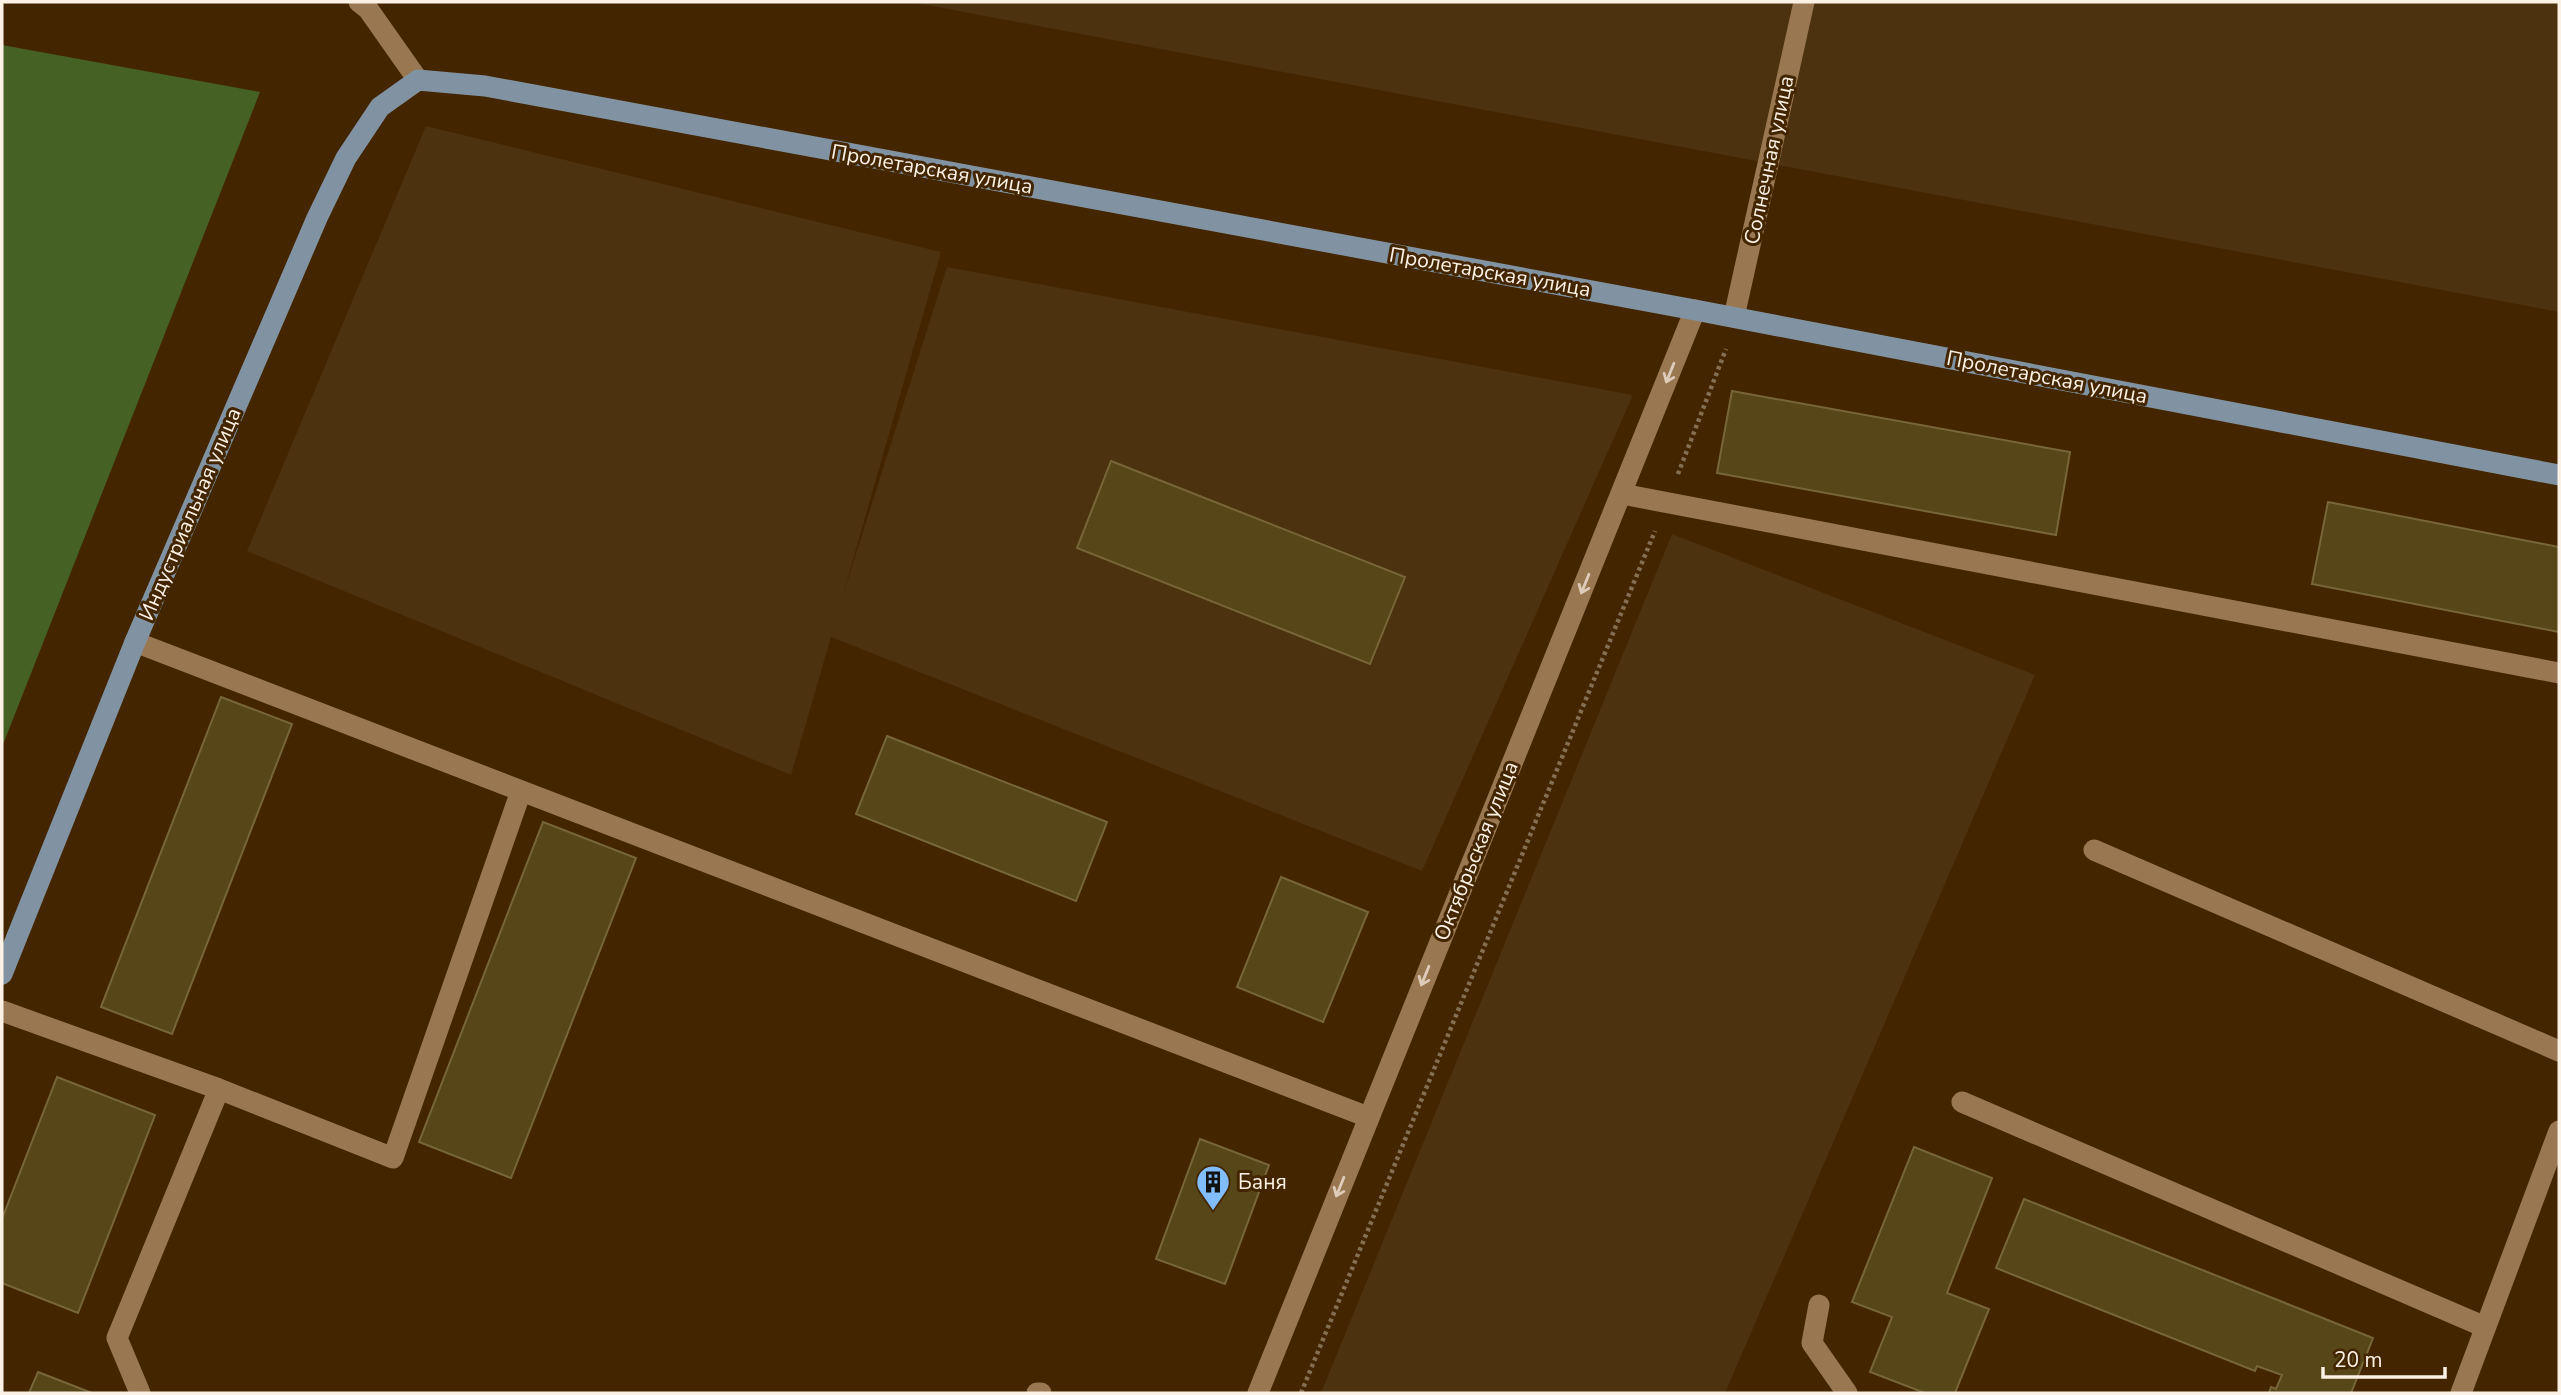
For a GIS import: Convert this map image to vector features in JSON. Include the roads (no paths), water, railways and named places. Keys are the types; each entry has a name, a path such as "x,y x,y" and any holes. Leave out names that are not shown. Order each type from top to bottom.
{"main road":[{"name":"Пролетарская улица","path":"418,80 499,89 1734,317 2559,475"},
{"name":"Индустриальная улица","path":"2,974 135,642 311,231 346,158 380,107 418,80"}],"street":[{"path":"359,2 368,9 418,80"},
{"name":"Солнечная улица","path":"1734,317 1804,2"},
{"name":"Октябрьская улица","path":"1258,1393 1695,310"},
{"path":"1622,494 2559,673"},
{"path":"135,642 1368,1117"},
{"path":"2,1011 219,1089 393,1158 521,791"},
{"path":"2094,850 2559,1051"},
{"path":"140,1393 117,1338 219,1089"},
{"path":"1962,1102 2486,1327"},
{"path":"2461,1393 2559,1131"},
{"path":"1819,1306 1812,1343 1847,1393"}],"place":[{"name":"Баня","path":"1213,1212"}]}
